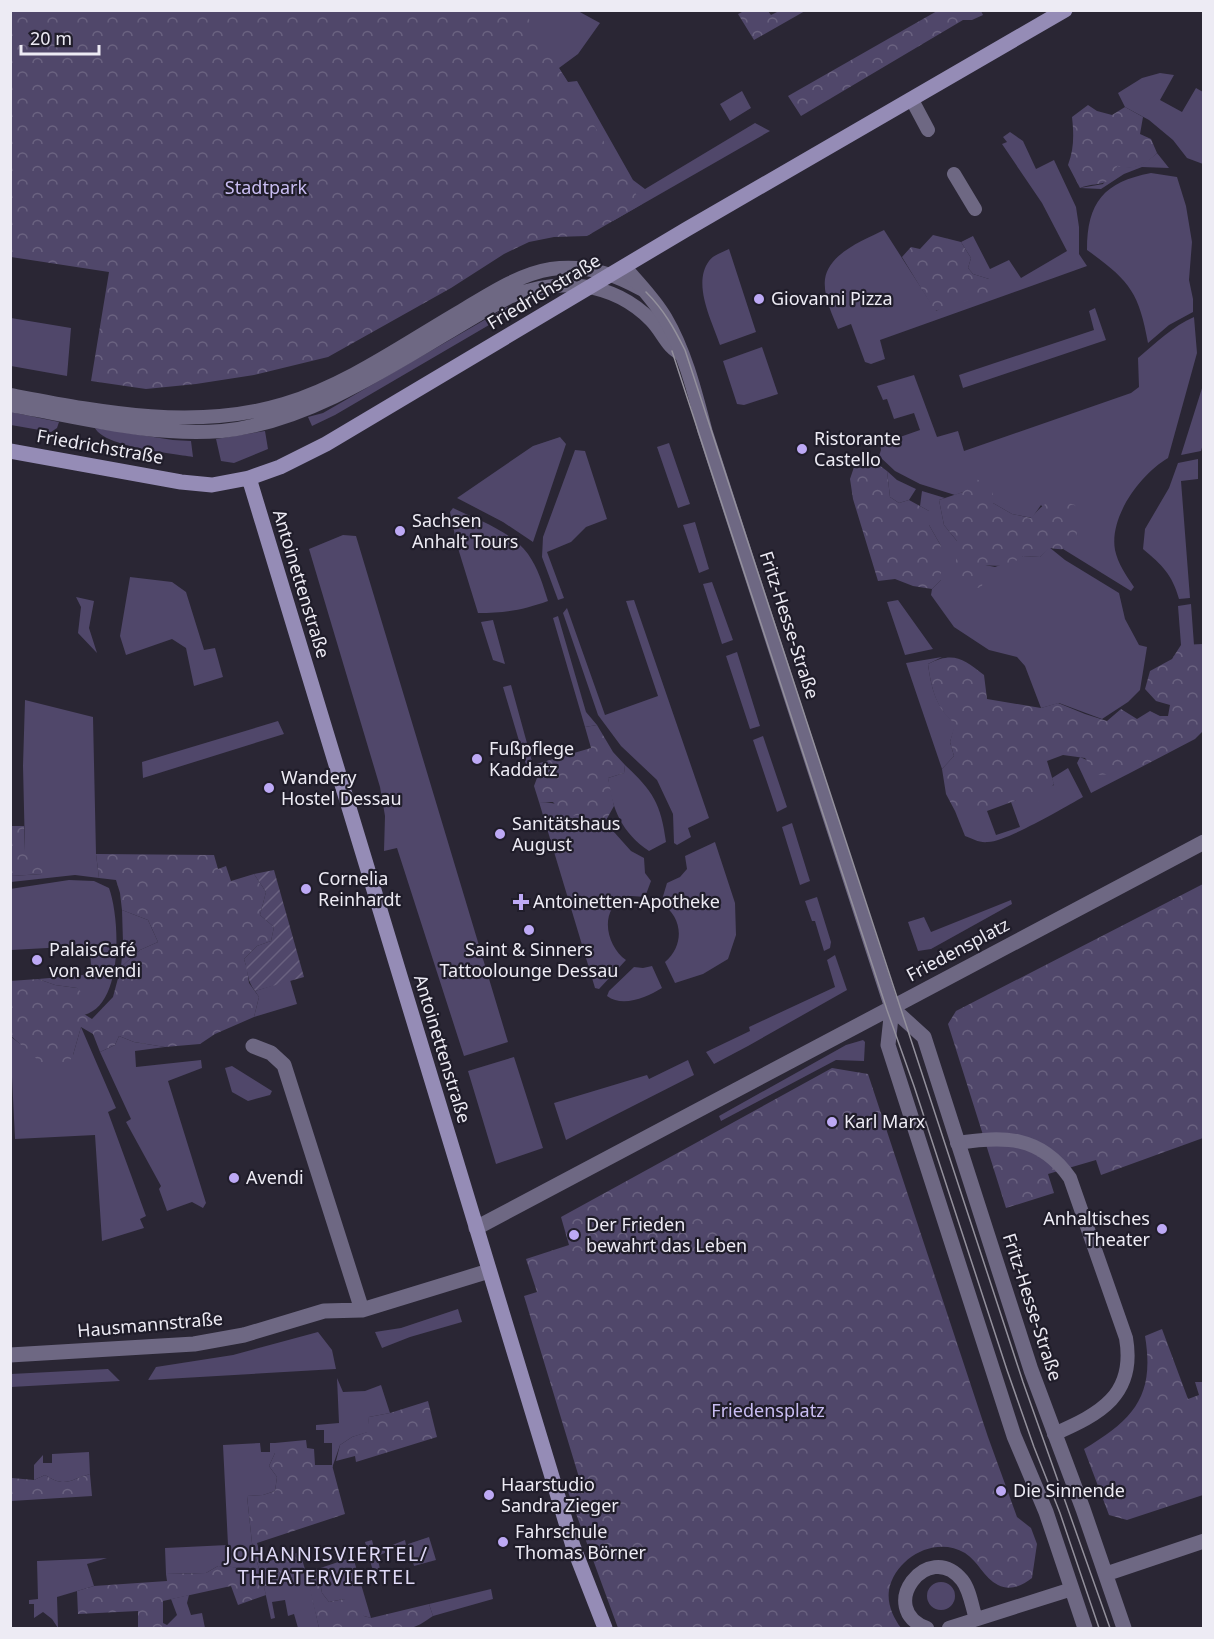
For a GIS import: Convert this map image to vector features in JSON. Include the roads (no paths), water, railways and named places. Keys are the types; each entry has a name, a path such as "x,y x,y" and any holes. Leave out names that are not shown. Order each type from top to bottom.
{"main road":[{"name":"Friedrichstraße","path":"10,451 181,482 212,485 249,478 280,467 326,444 815,154 1065,10"},
{"name":"Antoinettenstraße","path":"249,478 573,1546 604,1629"}],"street":[{"name":"Fritz-Hesse-Straße","path":"618,271 646,292 665,318 682,354 892,1008 888,1045 1014,1436 1046,1512 1085,1629"},
{"name":"Friedensplatz","path":"476,1228 1203,842"},
{"name":"Fritz-Hesse-Straße","path":"892,1008 924,1037 1031,1370 1124,1629"},
{"path":"253,1046 271,1053 284,1065 362,1310"},
{"name":"Hausmannstraße","path":"10,1355 194,1344 244,1335 324,1311 362,1310 489,1271"},
{"path":"1106,1574 1203,1541"}],"lane":[{"path":"912,100 928,130"},
{"path":"954,174 975,209"},
{"path":"10,395 134,415 188,418 234,415 285,404 336,382 520,278 548,269 618,271"},
{"path":"10,405 170,431 223,430 259,424 326,400 509,297 525,290 550,285 608,291 635,306 652,321 672,351 682,354"},
{"path":"957,1143 989,1139 1016,1140 1038,1148 1063,1168 1070,1178 1126,1338 1128,1362 1122,1388 1098,1412 1054,1434"},
{"path":"927,1629 915,1622 906,1603 906,1593 910,1583 916,1575 925,1570 946,1569 962,1580 976,1619"},
{"path":"949,1629 1072,1589"}],"tram line":[{"path":"646,292 668,319 685,350 1023,1382 1110,1628"},
{"path":"672,351 1007,1370 1060,1513 1099,1628"}],"place":[{"name":"Giovanni Pizza","path":"759,299"},
{"name":"Ristorante Castello","path":"802,449"},
{"name":"Sachsen Anhalt Tours","path":"400,531"},
{"name":"Fußpflege Kaddatz","path":"477,759"},
{"name":"Wandery Hostel Dessau","path":"269,788"},
{"name":"Sanitätshaus August","path":"500,834"},
{"name":"Cornelia Reinhardt","path":"306,889"},
{"name":"Antoinetten-Apotheke","path":"521,902"},
{"name":"Saint & Sinners Tattoolounge Dessau","path":"529,930"},
{"name":"PalaisCafé von avendi","path":"37,960"},
{"name":"Karl Marx","path":"832,1122"},
{"name":"Avendi","path":"234,1178"},
{"name":"Anhaltisches Theater","path":"1162,1229"},
{"name":"Der Frieden bewahrt das Leben","path":"574,1235"},
{"name":"Die Sinnende","path":"1001,1491"},
{"name":"Haarstudio Sandra Zieger","path":"489,1495"},
{"name":"Fahrschule Thomas Börner","path":"503,1542"}],"district":[{"name":"JOHANNISVIERTEL/ THEATERVIERTEL","path":"327,1566"}],"park label":[{"name":"Stadtpark","path":"266,188"}]}
